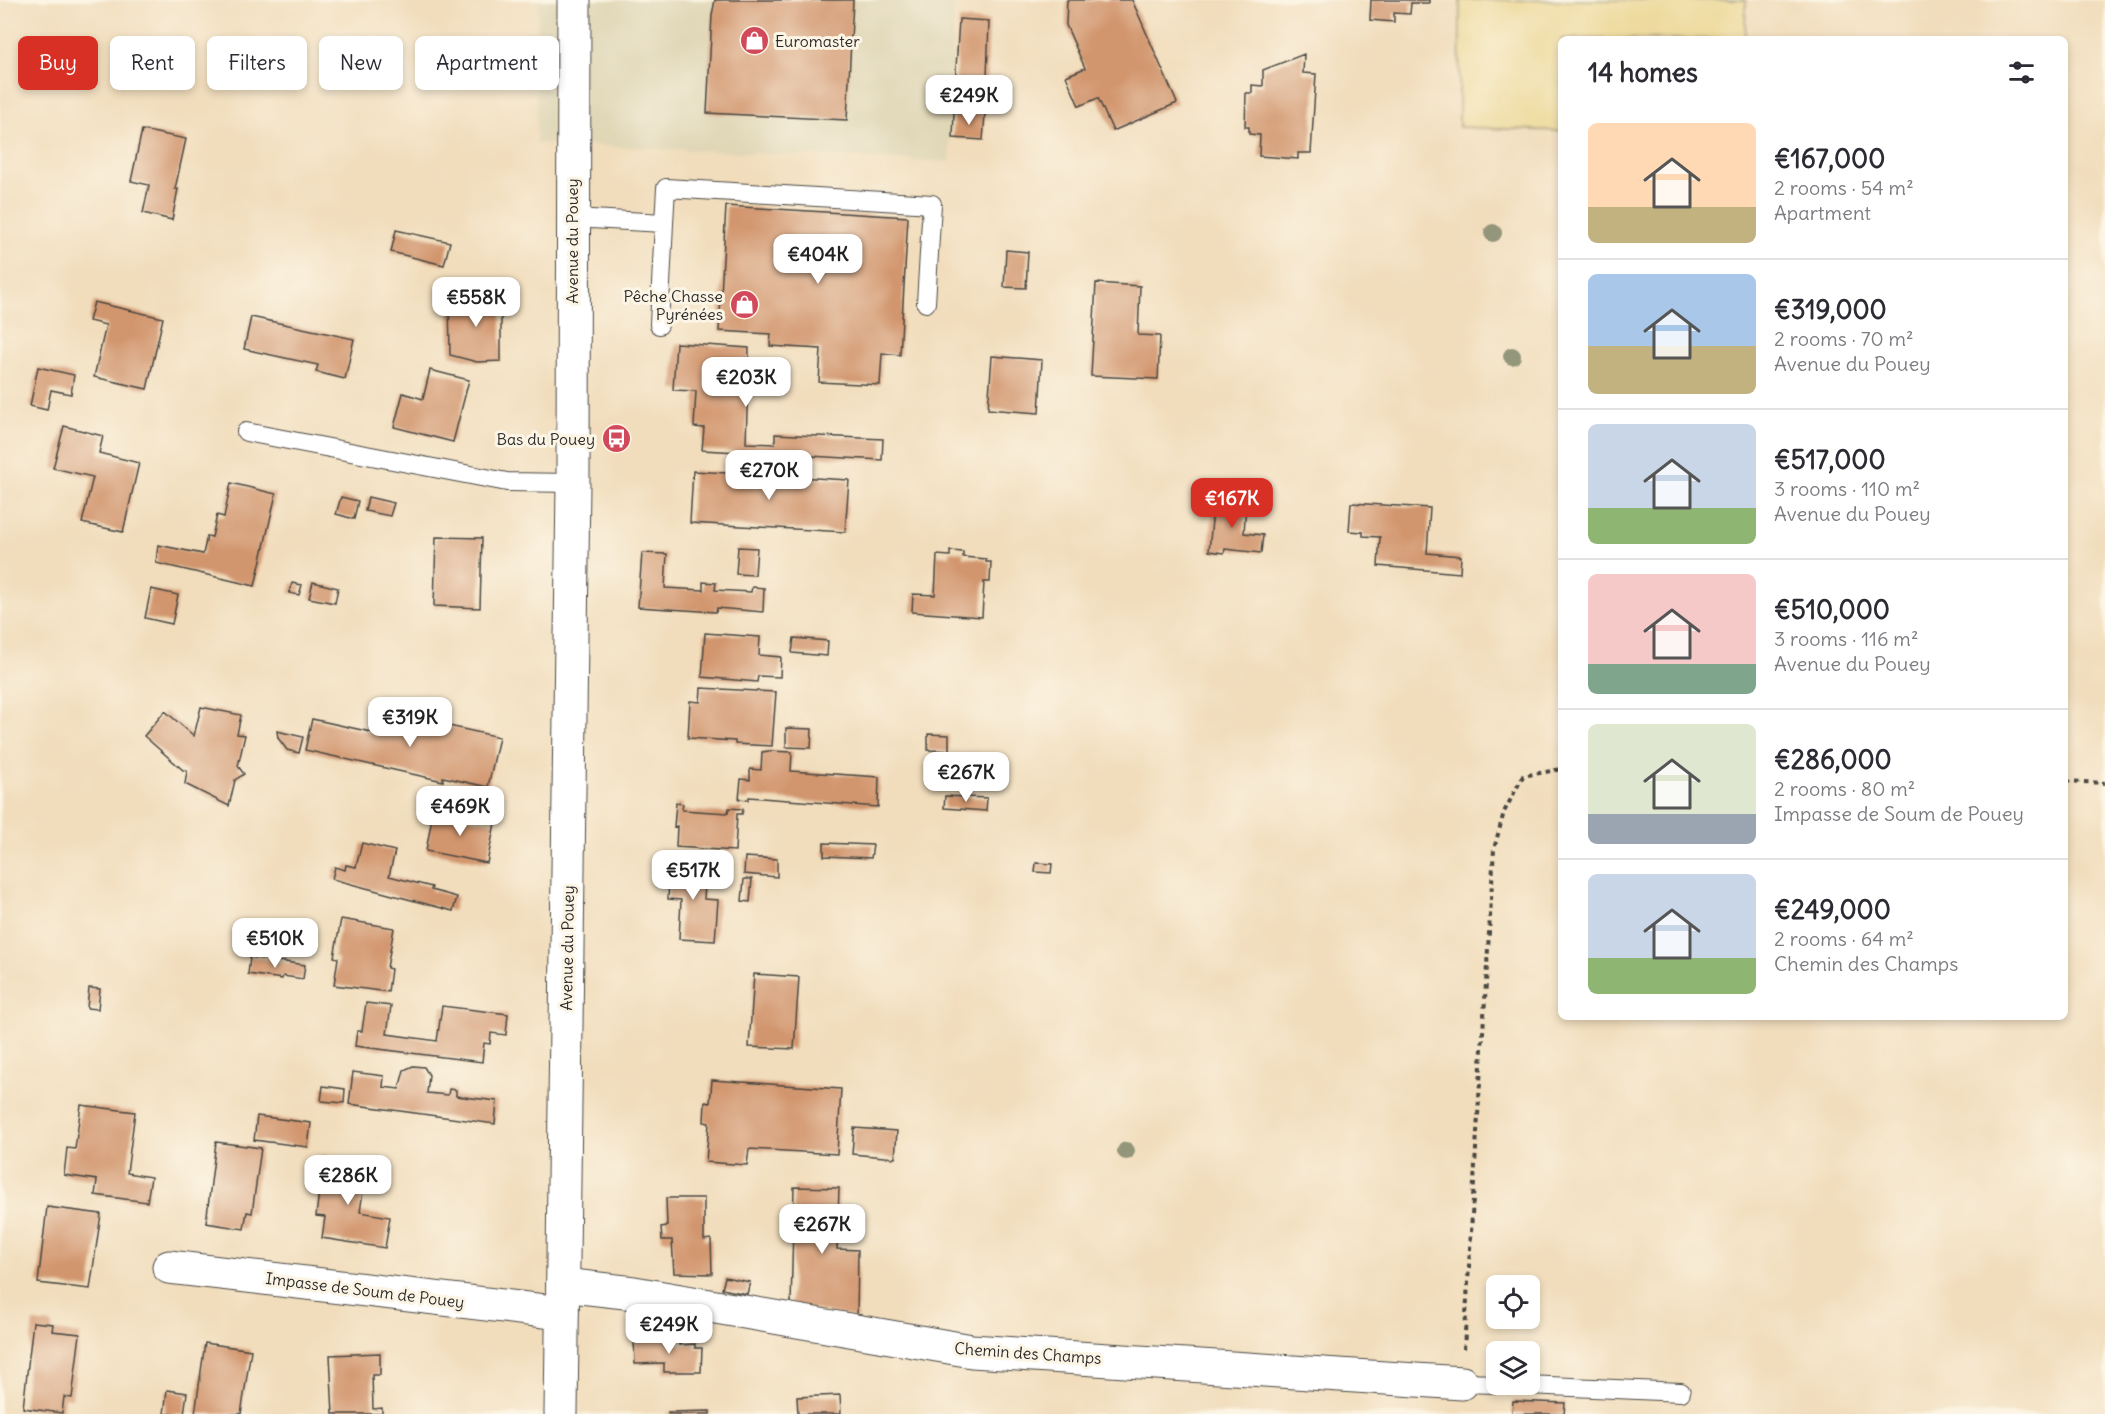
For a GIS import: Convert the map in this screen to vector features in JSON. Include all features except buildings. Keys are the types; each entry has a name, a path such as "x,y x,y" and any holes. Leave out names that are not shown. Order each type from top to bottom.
{"main road":[{"name":"Avenue du Pouey","path":"561,1414 573,483 574,0"},
{"name":"Impasse de Soum de Pouey","path":"169,1267 562,1299"},
{"name":"Chemin des Champs","path":"562,1299 634,1293 972,1351 1462,1383"}],"lane":[{"path":"659,325 666,188 932,204 926,303"},
{"path":"573,218 664,223"},
{"path":"246,432 507,482 573,483"},
{"name":"Chemin des Champs","path":"1462,1383 1486,1384"},
{"path":"1540,1386 1681,1392"}],"path":[{"path":"1462,1383 1494,849 1504,812 1523,776 1558,770"},
{"path":"2068,781 2105,783"}],"shaded area":[{"path":"538,0 954,0 949,162 536,143 537,90 559,90 559,36 537,36"}],"sand":[{"path":"1460,0 1746,0 1745,36 1558,36 1558,131 1459,127"}],"place":[{"name":"Euromaster","path":"754,41"},
{"name":"Pêche Chasse Pyrénées","path":"744,305"},
{"name":"Bas du Pouey","path":"616,439"}]}
